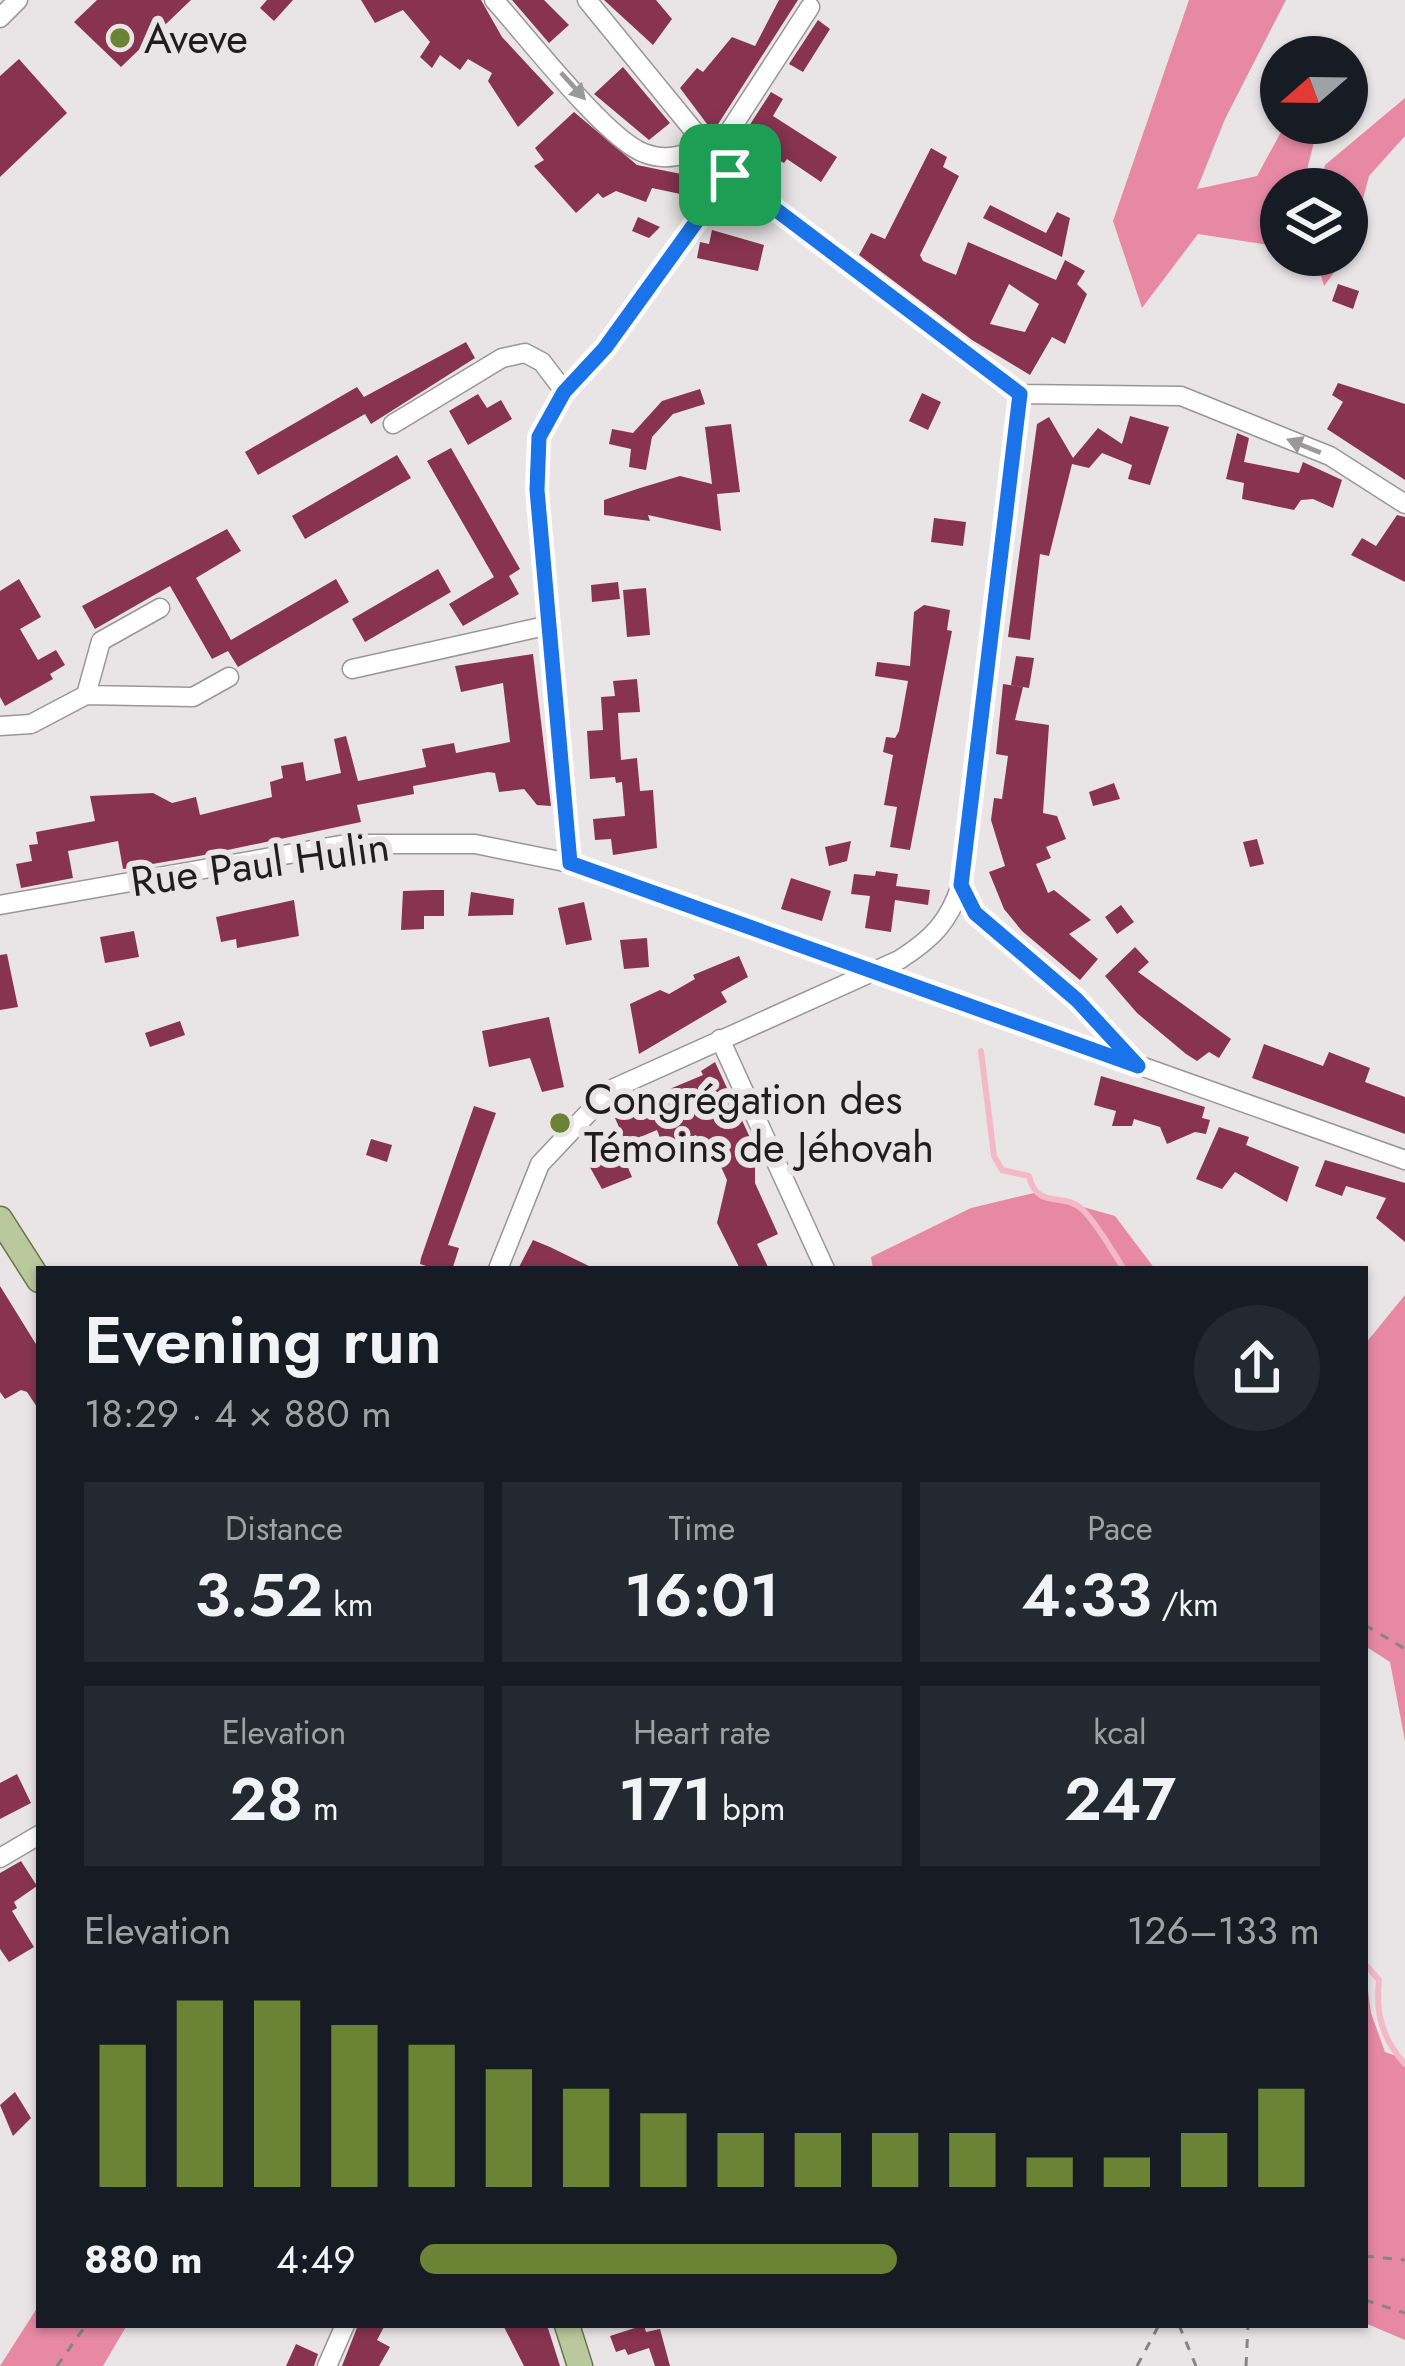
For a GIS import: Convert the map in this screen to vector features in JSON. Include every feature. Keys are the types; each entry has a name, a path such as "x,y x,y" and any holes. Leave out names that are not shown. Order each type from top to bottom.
{"main road":[{"path":"0,1219 36,1275"},
{"path":"568,2328 580,2366"}],"street":[{"path":"0,18 19,0"},
{"path":"494,0 614,131 644,153 681,158 710,150 810,8"},
{"path":"587,0 730,175 1020,394 1181,397 1330,456 1405,505"},
{"path":"570,863 537,490 539,437 564,392 605,348 730,175"},
{"path":"393,424 502,358 525,353 542,362 564,392"},
{"path":"499,1266 540,1164 610,1090 928,942 950,916 961,885 1020,394"},
{"path":"86,695 101,641 160,608"},
{"path":"352,670 550,625"},
{"path":"0,726 31,724 86,695 193,697 229,677"},
{"name":"Rue Paul Hulin","path":"0,905 346,844 475,844 570,863 1405,1160"},
{"path":"961,885 975,913 1077,1000 1138,1066"},
{"path":"720,1039 824,1266"},
{"path":"0,1858 36,1836"},
{"path":"327,2366 344,2328"}],"path":[{"path":"1368,1627 1402,1647 1405,1657"},
{"path":"1368,2256 1405,2260"},
{"path":"1368,2301 1405,2313"},
{"path":"57,2366 84,2328"},
{"path":"1137,2366 1157,2328"},
{"path":"1180,2328 1196,2366"},
{"path":"1246,2366 1247,2328"}],"shaded area":[{"path":"1189,0 1286,0 1268,36 1260,36 1260,51 1197,189 1257,176 1260,171 1260,244 1198,234 1142,308 1113,221"},
{"path":"1405,98 1405,136 1368,180 1368,168 1324,168 1350,144 1368,144 1368,129"},
{"path":"1275,144 1314,144 1307,168 1261,168"},
{"path":"1034,1193 1115,1216 1153,1266 872,1266 871,1257 971,1208"},
{"path":"1405,1295 1405,1741 1390,1662 1368,1648 1368,1340"},
{"path":"1368,1991 1385,2052 1405,2059 1405,2340 1368,2324"},
{"path":"36,2310 36,2328 125,2328 103,2366 0,2366"}],"building":[{"name":"Aveve","path":"97,0 191,0 121,67 74,22"},
{"path":"267,0 293,0 274,21 260,8"},
{"path":"361,0 481,0 502,37 554,93 518,127 488,81 492,73 468,59 460,70 440,55 432,68 420,57 430,42 403,10 375,23"},
{"path":"512,0 544,0 569,25 549,43"},
{"path":"604,0 656,0 672,19 653,45"},
{"path":"779,0 798,0 713,132 680,88 697,68 703,72 732,37 755,46"},
{"path":"818,20 830,29 803,72 789,64"},
{"path":"19,59 67,113 0,177 0,76"},
{"path":"623,67 670,123 649,140 594,94"},
{"path":"771,92 783,99 773,116 837,157 821,182 787,159 784,163 740,140"},
{"path":"574,112 637,165 696,177 690,196 652,188 646,202 616,191 603,198 598,193 576,213 534,166 544,160 535,148"},
{"path":"931,148 947,157 943,167 959,176 920,255 923,261 956,275 968,242 1056,280 1065,260 1085,271 1077,284 1087,294 1065,344 1052,337 1030,375 972,340 859,255 871,233 885,239","holes":["1009,284 1039,304 1025,332 990,324"]},
{"path":"990,205 1046,233 1057,212 1070,218 1062,257 983,218"},
{"path":"638,217 660,227 649,238 632,231"},
{"path":"712,230 764,245 758,271 697,258 700,242 709,244"},
{"path":"1338,284 1359,291 1353,309 1332,301"},
{"path":"466,342 475,358 371,424 365,414 258,475 245,452 357,387 364,397"},
{"path":"1338,383 1405,404 1405,480 1327,429 1343,402 1332,395"},
{"path":"700,389 705,404 673,414 652,437 646,470 629,467 631,449 609,444 612,429 633,433 662,401"},
{"path":"922,393 941,402 928,430 909,421"},
{"path":"478,394 487,408 501,400 512,419 468,445 449,411"},
{"path":"1130,416 1169,427 1150,485 1128,479 1132,465 1102,453 1089,468 1072,464 1049,556 1040,554 1030,640 1008,637 1037,424 1049,417 1073,458 1098,428 1122,444"},
{"path":"731,424 740,492 717,494 721,531 648,515 650,521 604,515 604,500 680,476 712,484 705,427"},
{"path":"1237,433 1249,438 1244,462 1299,473 1303,462 1342,480 1333,508 1313,499 1301,500 1294,510 1242,499 1244,483 1226,479"},
{"path":"451,448 520,569 509,576 519,594 463,626 449,604 494,577 427,461"},
{"path":"397,455 411,478 305,539 292,516"},
{"path":"1397,515 1405,517 1405,582 1351,555 1362,538 1376,546"},
{"path":"934,518 966,522 963,546 931,542"},
{"path":"227,529 241,551 196,578 231,640 336,579 349,602 238,667 228,651 212,659 170,586 95,629 82,606"},
{"path":"438,569 451,592 365,642 352,619"},
{"path":"19,579 41,617 20,629 38,660 56,650 65,665 50,674 53,679 5,706 0,697 0,591"},
{"path":"618,582 620,599 592,602 591,585"},
{"path":"646,588 650,635 627,637 623,590"},
{"path":"924,605 950,610 947,630 952,631 910,850 890,847 897,807 884,805 893,755 883,752 886,737 895,738 899,731 908,681 875,676 877,662 910,666 914,612"},
{"path":"533,654 551,806 537,805 524,789 499,792 495,773 488,772 413,786 414,794 357,805 361,822 199,856 123,869 118,841 68,851 73,878 21,888 16,864 32,861 29,845 38,844 36,832 95,821 90,796 153,793 172,803 196,797 200,815 272,797 270,782 283,778 281,766 303,762 306,781 341,773 334,739 346,736 358,781 426,767 422,749 454,743 456,753 510,742 503,683 461,692 455,666"},
{"path":"1016,656 1034,658 1029,688 1011,685"},
{"path":"637,679 640,712 618,713 621,760 637,758 640,791 653,790 657,848 613,855 611,839 595,840 593,819 625,816 622,782 616,783 615,777 590,779 587,731 603,730 601,697 615,696 613,681"},
{"path":"1003,684 1023,687 1015,720 1049,725 1043,813 1057,816 1066,839 1046,847 1051,858 1036,864 1048,893 1054,890 1091,920 1069,934 1098,959 1080,980 1022,931 1004,909 989,872 1005,866 991,820 994,798 1002,799 1008,756 996,754"},
{"path":"1114,783 1120,799 1093,806 1089,792"},
{"path":"1257,839 1264,864 1250,867 1243,842"},
{"path":"851,841 847,861 829,866 825,847"},
{"path":"876,871 898,874 896,886 930,890 928,905 895,900 891,932 865,928 870,896 851,894 854,874 875,876"},
{"path":"791,878 831,891 822,921 781,909"},
{"path":"444,890 444,916 424,916 424,929 401,930 403,891"},
{"path":"471,892 514,899 513,915 468,916"},
{"path":"294,900 299,936 237,948 236,939 221,942 216,917"},
{"path":"584,902 592,940 566,945 558,908"},
{"path":"1121,905 1134,922 1117,934 1105,917"},
{"path":"134,931 139,957 105,963 100,937"},
{"path":"647,938 649,967 624,969 620,940"},
{"path":"1135,947 1149,962 1138,972 1231,1039 1219,1058 1209,1052 1197,1061 1186,1054 1137,1013 1105,976"},
{"path":"7,954 18,1007 0,1010 0,955"},
{"path":"739,956 748,977 721,992 727,1002 639,1054 630,1004 660,990 669,994 695,979 693,975"},
{"path":"549,1017 564,1087 542,1092 530,1058 489,1067 482,1031"},
{"path":"180,1021 185,1035 150,1047 145,1033"},
{"path":"1264,1044 1323,1066 1329,1052 1370,1068 1365,1082 1405,1097 1405,1134 1252,1078"},
{"path":"715,1062 752,1142 745,1145 755,1167 755,1183 778,1234 757,1244 768,1266 738,1266 717,1223 727,1180 713,1149 704,1153 696,1135 664,1148 657,1130 626,1143 615,1118 624,1114 622,1109 703,1075 701,1071"},
{"path":"1101,1076 1205,1107 1202,1118 1210,1120 1206,1134 1195,1132 1167,1144 1160,1127 1134,1119 1132,1126 1112,1126 1116,1111 1094,1105"},
{"path":"474,1106 496,1113 448,1245 459,1248 453,1266 426,1266 420,1264"},
{"path":"1219,1127 1249,1137 1246,1145 1299,1167 1287,1202 1235,1172 1222,1189 1196,1179"},
{"path":"371,1139 392,1145 387,1162 366,1155"},
{"path":"620,1149 632,1177 602,1189 587,1162"},
{"path":"1325,1160 1405,1183 1405,1242 1376,1218 1386,1198 1346,1186 1342,1196 1315,1186"},
{"path":"533,1240 589,1266 520,1266"},
{"path":"0,1286 36,1344 36,1406 27,1392 21,1390 5,1399 0,1392"},
{"path":"17,1774 31,1803 0,1819 0,1783"},
{"path":"21,1861 36,1884 14,1902 17,1908 12,1911 34,1947 9,1962 0,1949 0,1873"},
{"path":"15,2092 31,2118 13,2136 0,2105"},
{"path":"357,2328 383,2328 377,2340 390,2347 379,2366 342,2366"},
{"path":"505,2328 548,2328 560,2366 524,2366"},
{"path":"635,2328 660,2329 670,2366 655,2366 649,2348 628,2355 625,2349 616,2352 610,2336"},
{"path":"296,2344 318,2354 314,2366 286,2366"}],"waterway":[{"path":"981,1051 994,1156 1002,1170 1029,1176 1038,1193 1083,1210 1122,1266"},
{"path":"1368,1967 1379,1980 1378,2004 1386,2036 1405,2064"}],"place":[{"name":"Aveve","path":"120,38"},
{"name":"Congrégation des Témoins de Jéhovah","path":"560,1123"}],"route":[{"path":"730,175 1020,394 961,885 975,913 1077,1000 1138,1066 570,863 537,490 539,437 564,392 605,348 730,175"}]}
